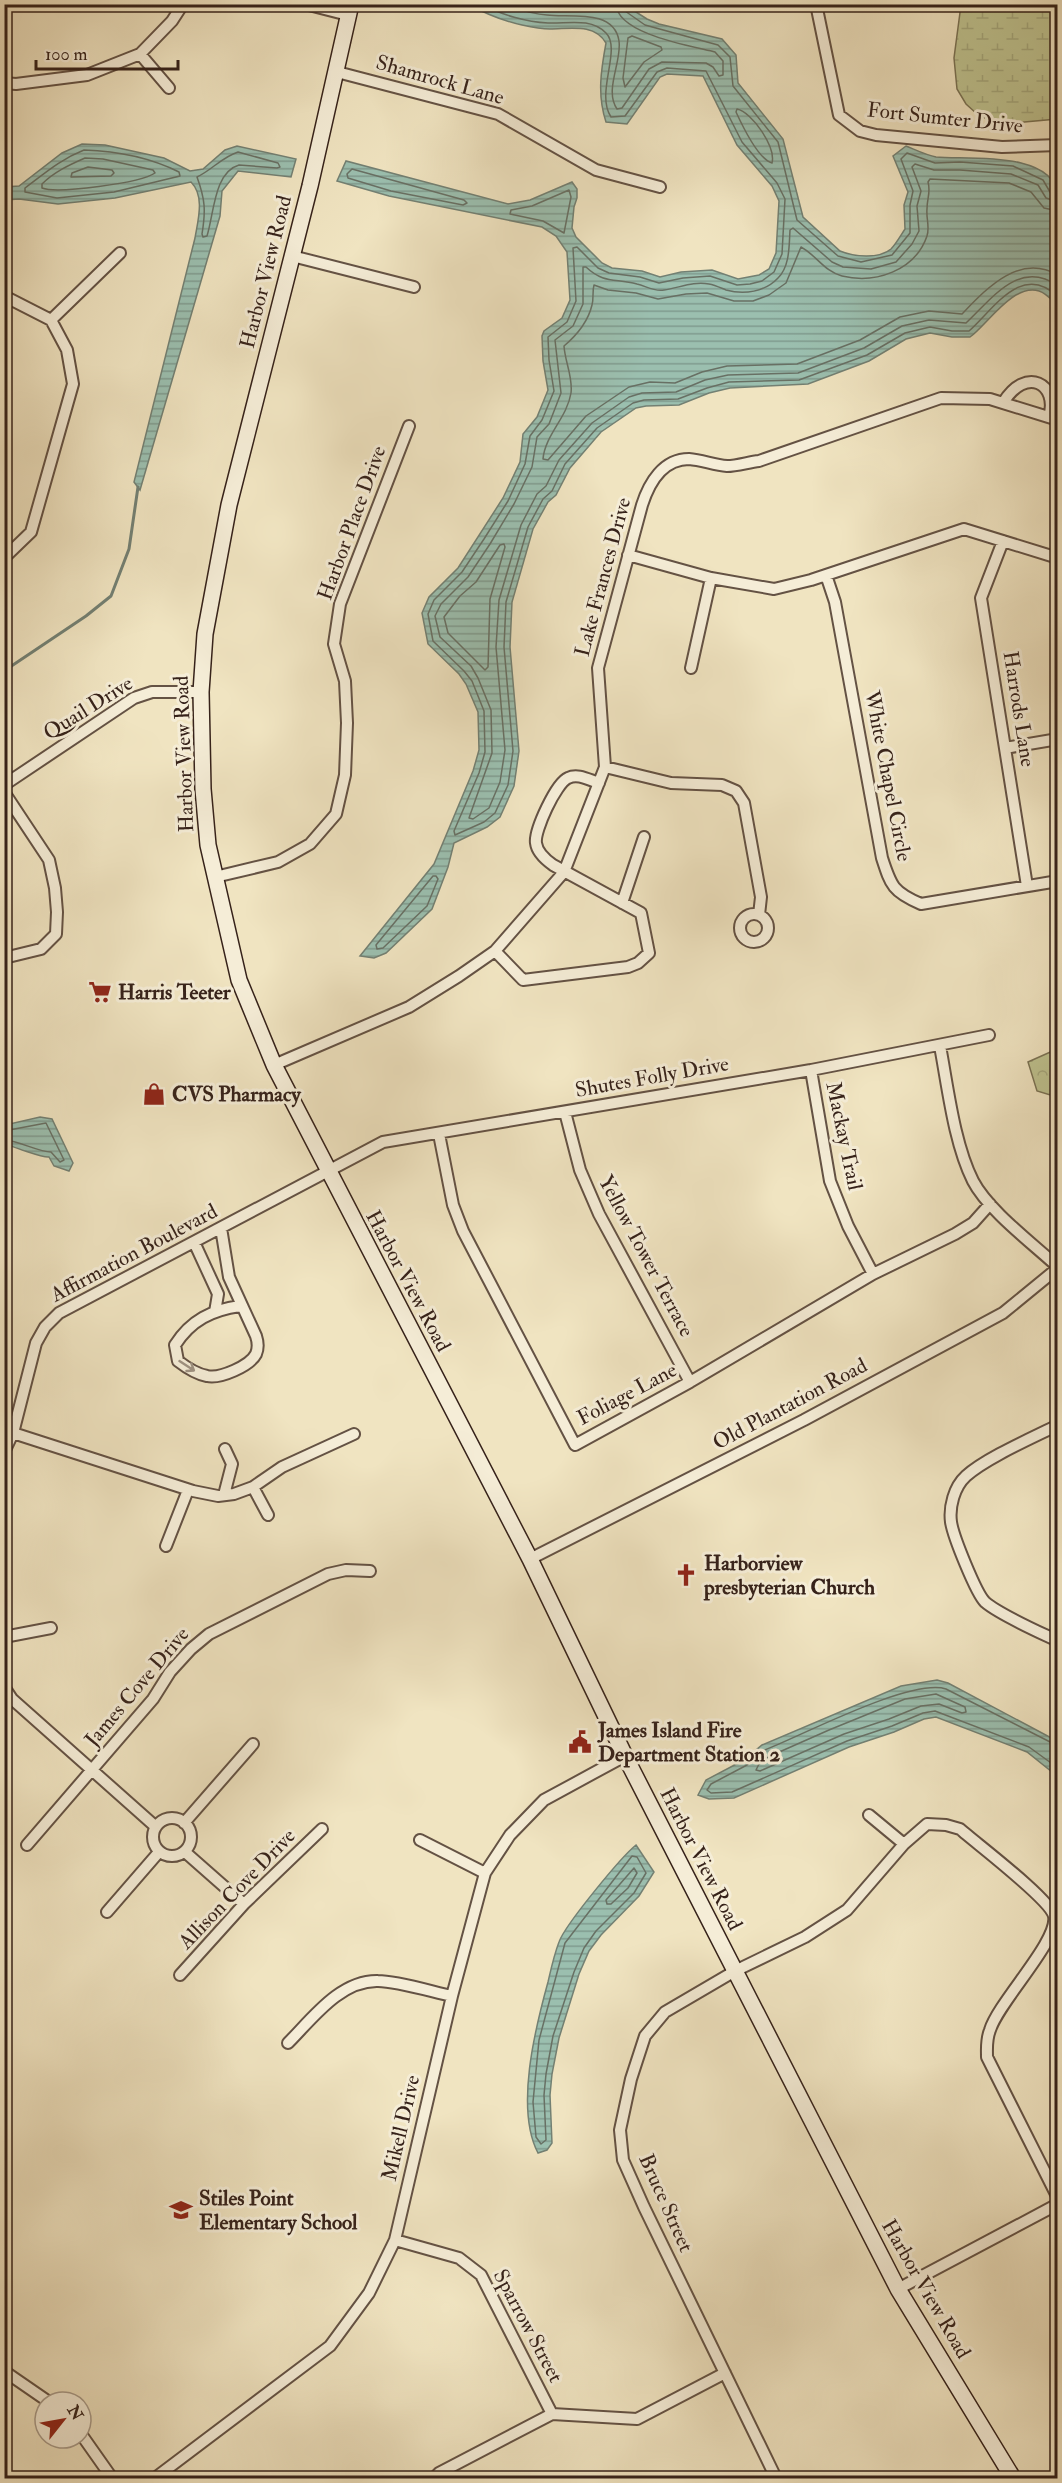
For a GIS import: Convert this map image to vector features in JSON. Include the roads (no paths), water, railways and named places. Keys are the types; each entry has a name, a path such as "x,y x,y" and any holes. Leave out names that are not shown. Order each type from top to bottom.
{"main road":[{"name":"Harbor View Road","path":"350,10 338,72 228,505 206,624 201,692 205,820 215,877 239,980 274,1065 530,1559 625,1756 898,2289 1013,2478"}],"street":[{"path":"4,83 16,84 87,75 140,54 172,21 183,4"},
{"path":"305,4 350,10"},
{"name":"Fort Sumter Drive","path":"816,4 839,114 860,131 876,135 1002,147 1058,146"},
{"path":"140,54 169,88"},
{"name":"Shamrock Lane","path":"338,72 498,114 596,170 660,188"},
{"path":"51,320 120,253"},
{"path":"292,256 414,287"},
{"path":"4,296 51,320 67,350 73,384 31,532 4,558"},
{"name":"Lake Frances Drive","path":"274,1065 409,1007 495,951 564,872 605,767 598,668 649,486 659,473 675,461 689,459 728,466 759,461 941,398 990,399 1003,403 1053,418 1046,392 1037,382 1028,380 1016,385 1003,403"},
{"name":"Harbor Place Drive","path":"215,877 278,862 310,844 336,814 345,775 347,723 345,681 334,644 340,604 408,426"},
{"path":"628,555 711,578 774,589 826,576 964,529 1058,558"},
{"name":"Harrods Lane","path":"1003,541 981,598 1027,886"},
{"name":"White Chapel Circle","path":"826,576 835,602 882,858 890,882 902,896 921,903 1058,881"},
{"path":"691,668 711,578"},
{"name":"Quail Drive","path":"4,785 134,699 152,692 201,692"},
{"path":"1005,748 1058,739"},
{"path":"605,767 671,783 722,785 736,791 744,803 761,897 759,915"},
{"path":"495,951 523,980 628,966 638,963 649,953 640,913 564,872 543,857 536,843 538,828 556,789 566,778 579,776 599,783"},
{"path":"4,792 50,860 57,912 56,934 41,949 4,958"},
{"path":"622,903 644,837"},
{"name":"Shutes Folly Drive","path":"328,1172 383,1142 810,1070 989,1035"},
{"path":"940,1046 960,1148 974,1182 990,1204 1058,1268"},
{"name":"Mackay Trail","path":"810,1070 830,1181 848,1226 873,1274"},
{"name":"Yellow Tower Terrace","path":"565,1112 580,1170 599,1214 690,1382"},
{"name":"Foliage Lane","path":"439,1134 453,1205 463,1231 575,1445 690,1382 873,1274 973,1223 990,1204"},
{"name":"Affirmation Boulevard","path":"4,1452 13,1433 36,1342 45,1327 58,1313 328,1172"},
{"path":"221,1228 229,1277 237,1291 240,1306 256,1336 258,1346 255,1355 234,1371 209,1377 189,1370 178,1361 175,1345 192,1323 215,1312 240,1306"},
{"path":"194,1242 218,1294 215,1312"},
{"name":"Old Plantation Road","path":"530,1559 804,1420 1003,1313 1058,1268"},
{"path":"1058,1425 983,1464 965,1477 956,1491 951,1507 951,1524 976,1589 985,1602 1058,1641"},
{"path":"13,1433 188,1490 218,1496 234,1494 253,1486 282,1467 354,1434"},
{"path":"224,1495 232,1464 225,1449"},
{"path":"253,1486 268,1515"},
{"path":"166,1546 188,1490"},
{"name":"James Cove Drive","path":"27,1845 153,1699 170,1672 190,1649 209,1634 328,1574 346,1570 370,1571"},
{"path":"4,1637 51,1628"},
{"path":"4,1687 12,1699 156,1827"},
{"path":"184,1823 254,1744"},
{"name":"Mikell Drive","path":"155,2478 330,2346 369,2293 394,2240 452,1996 485,1872 510,1834 544,1800 625,1756"},
{"path":"869,1815 904,1844"},
{"path":"172,1818 184,1823 191,1835 190,1844 184,1852 176,1856 167,1856 159,1852 154,1844 153,1835 156,1827 163,1820 172,1818"},
{"name":"Bruce Street","path":"776,2478 623,2160 620,2130 631,2079 645,2036 665,2012 735,1971 805,1937 847,1910 904,1844 927,1824 946,1825 960,1829 1044,1900 1054,1916 1052,1934 998,2012 986,2043 987,2057 1058,2198"},
{"name":"Allison Cove Drive","path":"180,1976 244,1904 322,1829"},
{"path":"420,1840 485,1872"},
{"path":"107,1912 159,1852"},
{"path":"184,1852 244,1904"},
{"path":"288,2043 328,2003 353,1986 378,1981 452,1996"},
{"path":"898,2289 1058,2204"},
{"name":"Sparrow Street","path":"394,2240 459,2258 481,2275 552,2414"},
{"path":"4,2371 33,2391"},
{"path":"434,2478 439,2473 552,2414 636,2419 725,2373"},
{"path":"92,2450 112,2478"}],"water":[{"path":"470,5 625,5 659,24 722,39 736,55 738,83 783,139 803,217 840,251 852,255 873,256 886,252 897,242 905,229 904,205 908,192 893,156 906,146 936,157 1006,160 1041,170 1052,181 1058,195 1057,305 1042,292 1029,290 1020,293 1001,306 970,337 930,333 906,339 869,361 808,384 730,388 709,393 679,405 636,408 601,432 570,468 556,495 548,502 533,529 512,602 510,647 519,751 514,786 500,817 487,827 454,843 448,867 432,909 386,953 374,958 360,956 434,864 473,771 479,750 478,712 459,674 428,644 422,613 429,597 458,568 503,498 520,462 523,434 537,417 548,390 542,336 544,331 562,318 570,300 567,252 556,236 542,227 389,196 337,181 346,161 508,204 530,200 572,182 577,189 572,228 576,237 602,263 612,268 642,271 660,277 681,272 712,270 738,279 759,275 769,269 776,253 779,201 772,186 737,145 703,76 667,74 660,77 627,124 606,122 603,112 601,73 606,43 601,37 588,30 547,29 522,25 495,17"},
{"path":"82,144 105,145 164,158 190,171 203,169 225,150 237,146 296,159 291,177 238,171 222,191 220,216 140,490 134,482 195,238 199,216 198,194 191,182 115,198 58,204 19,199 5,200 5,187 19,186 62,153"},
{"path":"40,1117 52,1119 73,1163 69,1171 54,1166 49,1157 27,1152 5,1143 5,1125"},
{"path":"937,1680 948,1683 1057,1741 1057,1776 1027,1752 936,1717 924,1719 849,1747 734,1798 709,1799 698,1795 706,1780 744,1760 762,1745 901,1686"},
{"path":"636,1845 654,1872 639,1896 601,1935 589,1951 579,1974 559,2038 552,2074 550,2095 552,2143 547,2150 538,2153 531,2135 528,2114 530,2069 538,2022 559,1942 582,1907"}],"waterway":[{"path":"4,671 86,616 111,596 129,549 138,487"}],"place":[{"name":"Harris Teeter","path":"100,992"},
{"name":"CVS Pharmacy","path":"154,1094"},
{"name":"Harborview presbyterian Church","path":"686,1575"},
{"name":"James Island Fire Department Station 2","path":"580,1742"},
{"name":"Stiles Point Elementary School","path":"181,2210"}]}
